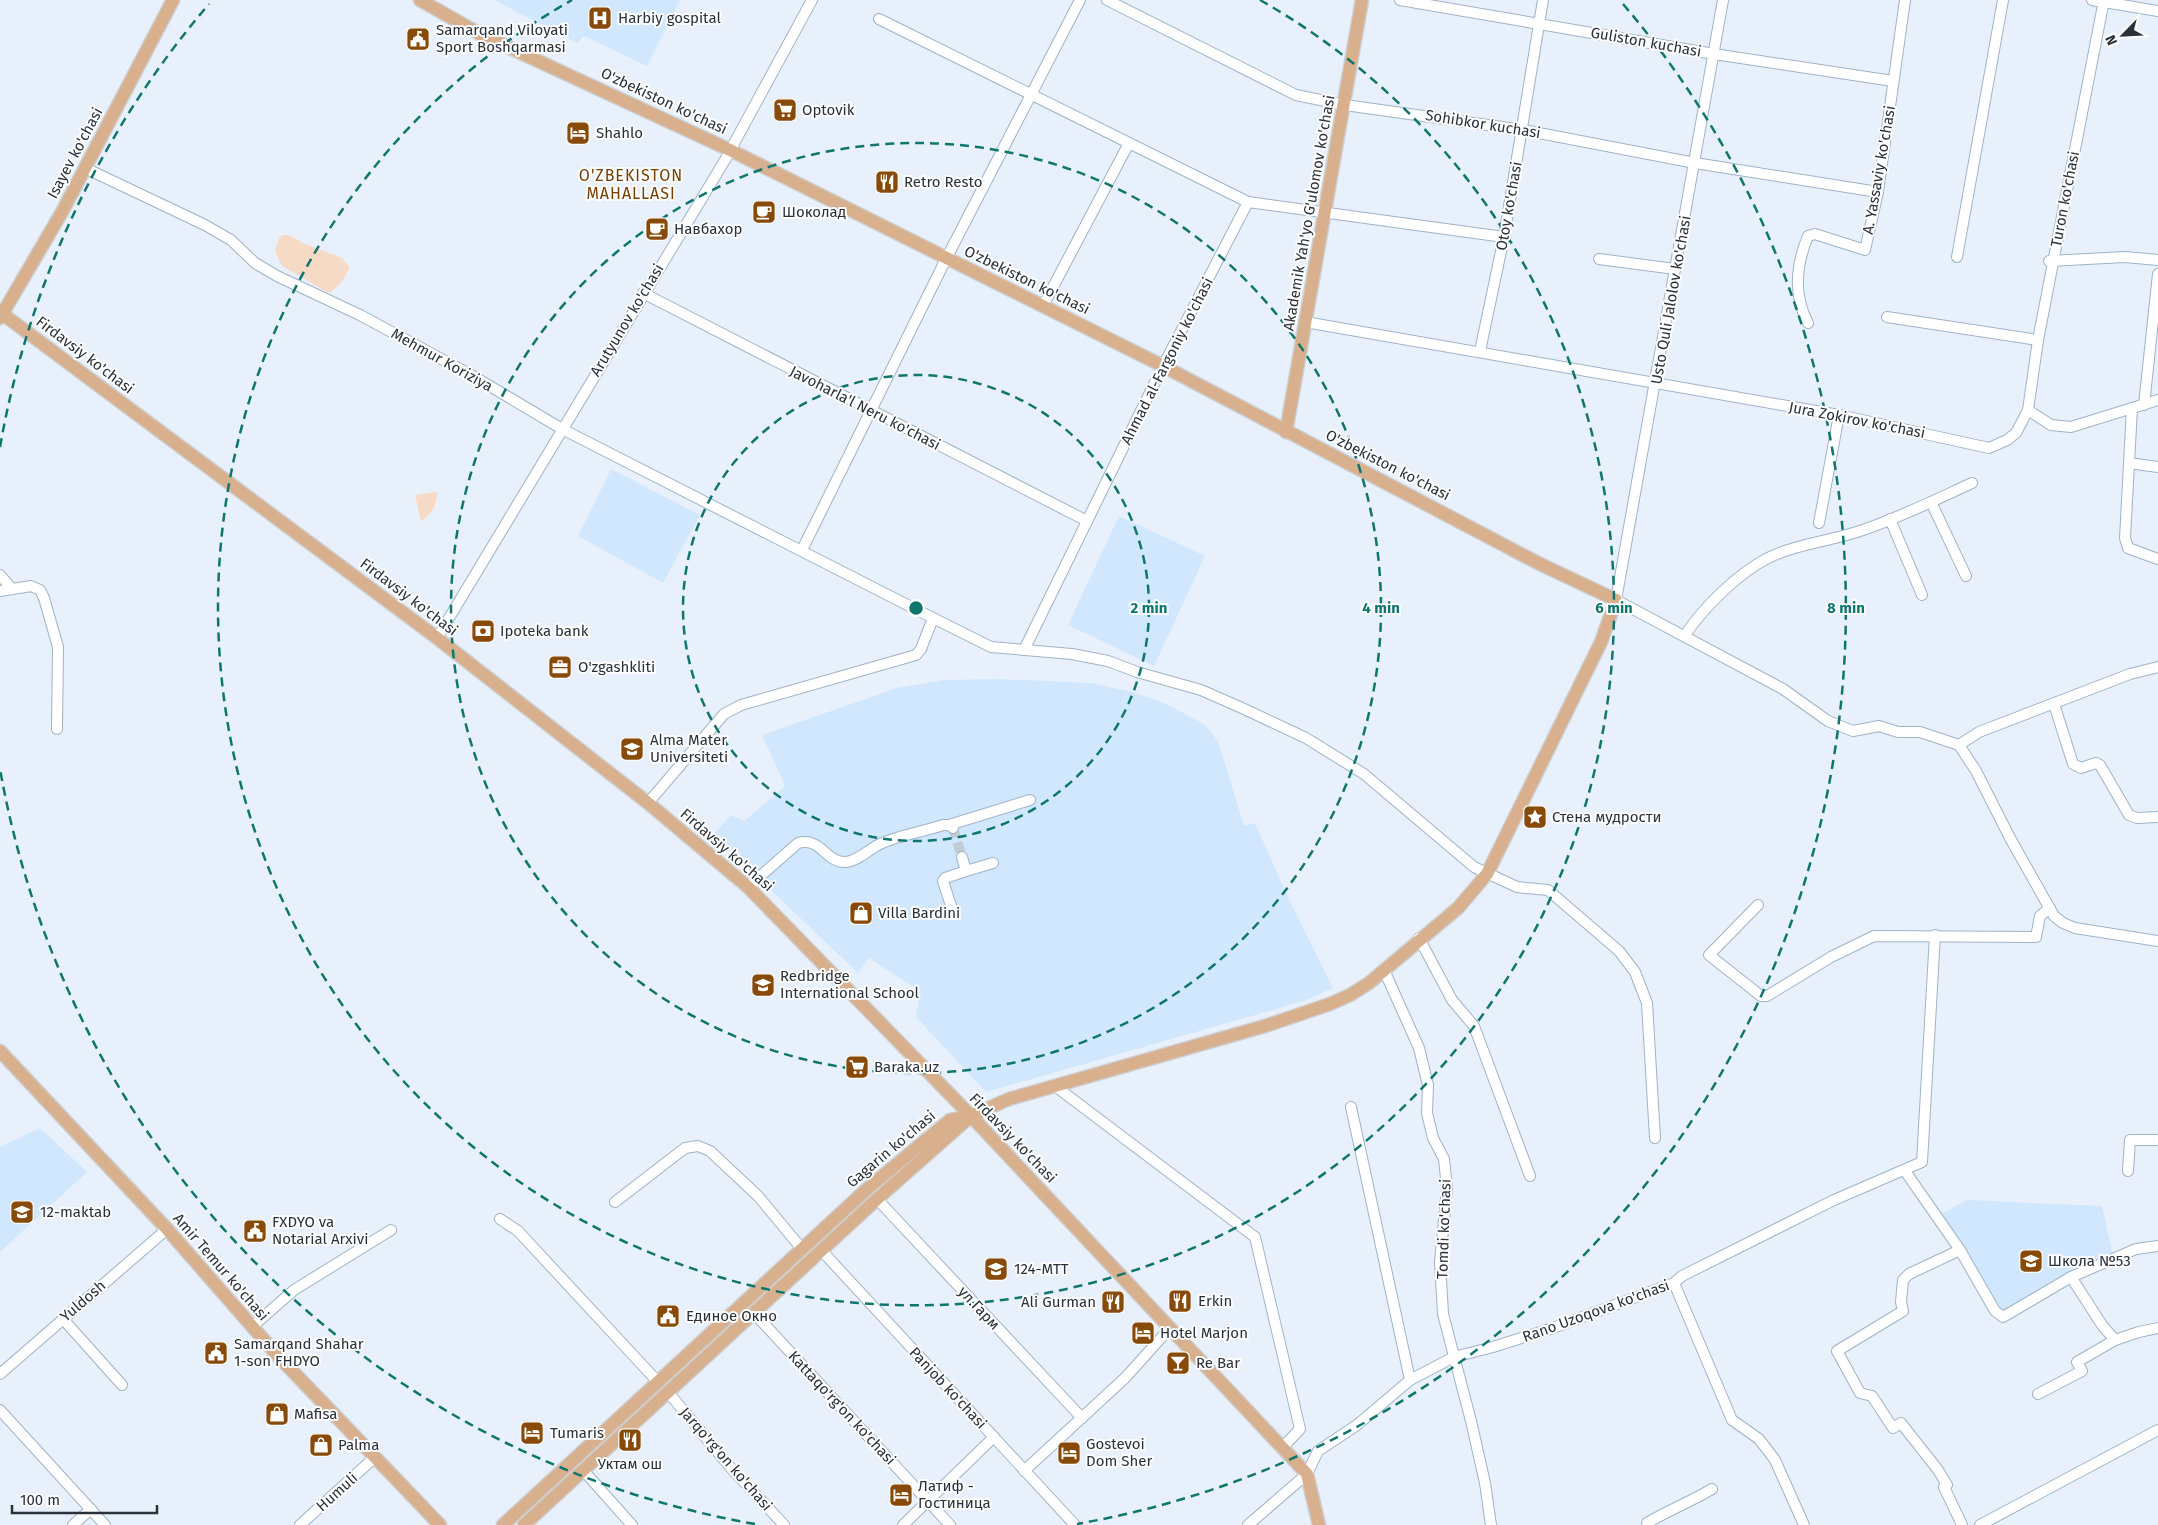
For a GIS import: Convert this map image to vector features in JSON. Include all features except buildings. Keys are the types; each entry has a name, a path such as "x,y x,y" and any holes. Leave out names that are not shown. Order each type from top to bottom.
{"main road":[{"name":"Isayev ko'chasi","path":"1,315 85,168 173,0"},
{"name":"O'zbekiston ko'chasi","path":"420,0 480,34 730,150 1163,366 1286,432 1538,562 1616,600"},
{"name":"Akademik Yah'yo G'ulomov ko'chasi","path":"1286,432 1362,0"},
{"name":"Firdavsiy ko'chasi","path":"1,315 437,638 648,803 748,887 971,1116 1307,1474"},
{"path":"971,1116 1009,1099 1264,1026 1330,1004 1350,995 1384,970 1419,938 1458,908 1487,874 1601,642 1616,600"},
{"name":"Amir Temur ko'chasi","path":"0,1050 167,1229 252,1326 374,1458 440,1525"},
{"name":"Gagarin ko'chasi","path":"524,1525 877,1199 971,1116"},
{"name":"Gagarin ko'chasi","path":"503,1525 867,1189 950,1120 971,1116"},
{"path":"1307,1474 1319,1525"}],"street":[{"name":"Arutyunov ko'chasi","path":"437,638 730,150 812,0"},
{"path":"802,550 870,410 1030,94 1080,0"},
{"name":"Sohibkor kuchasi","path":"1107,0 1296,95 1345,105 1523,130 1695,164 1878,192"},
{"name":"Guliston kuchasi","path":"1400,0 1714,54 1893,81"},
{"name":"Otoy ko'chasi","path":"1480,351 1504,237 1523,130 1542,0"},
{"name":"Usto Quli Jalolov ko'chasi","path":"1616,600 1723,0"},
{"name":"A. Yassaviy ko'chasi","path":"1808,323 1800,303 1797,282 1801,252 1808,236 1815,234 1865,250 1878,192 1905,0"},
{"path":"1957,257 2004,0"},
{"path":"2092,0 2158,12"},
{"name":"Turon ko'chasi","path":"2030,398 2052,261 2103,1"},
{"path":"879,19 1248,202 1325,211 1504,237"},
{"path":"1043,306 1129,143"},
{"name":"Mehmur Koriziya","path":"85,168 205,225 231,240 255,263 277,276 360,315 438,357 562,429 991,647 1072,654 1108,661 1137,672 1201,690 1306,738 1364,774 1401,803 1464,861 1487,874 1518,887 1548,890 1619,951 1635,972 1646,1003 1655,1138"},
{"name":"Ahmad al-Fargoniy ko'chasi","path":"1024,650 1163,366 1248,202"},
{"path":"2052,261 2075,262 2125,257 2158,260"},
{"path":"1599,259 1676,269"},
{"path":"2144,405 2158,274"},
{"name":"Javoharla'l Neru ko'chasi","path":"643,293 1087,521"},
{"path":"1887,317 2038,340"},
{"name":"Jura Zokirov ko'chasi","path":"1305,322 1839,415 1989,448 2007,440 2016,433 2028,410 2030,398"},
{"path":"2028,410 2051,425 2071,427 2158,400"},
{"path":"2132,408 2125,538 2128,548 2158,558"},
{"path":"1819,523 1839,415"},
{"path":"2129,462 2158,467"},
{"path":"1685,635 1719,594 1769,558 1814,542 1859,532 1972,483"},
{"path":"1931,502 1966,576"},
{"path":"1890,519 1922,594"},
{"path":"0,575 10,588"},
{"path":"0,591 31,586 40,590 44,598 58,647 57,729"},
{"path":"1616,600 1685,635 1783,689 1828,721 1853,731 1878,726 1898,732 1920,732 1959,746 1976,771 2010,838 2050,908 2059,920 2075,928 2158,941"},
{"path":"648,803 724,714 741,705 907,660 921,650 932,618"},
{"path":"1959,746 1979,732 2130,674 2158,667"},
{"path":"2054,704 2073,764 2081,768 2096,763 2100,765 2126,812 2133,818 2158,817"},
{"path":"748,887 798,843 808,841 815,843 832,858 844,862 852,861 881,844 951,826 1030,800"},
{"path":"962,858 966,871"},
{"path":"952,909 943,881 945,878 992,862"},
{"path":"1758,905 1710,955 1761,996 1767,996 1831,957 1874,936 2036,937 2040,916 2050,908"},
{"name":"Rano Uzoqova ko'chasi","path":"1307,1474 1318,1451 1357,1426 1410,1380 1454,1357 1553,1328 1674,1283 1682,1276 1834,1200 1905,1171 1922,1162 1935,935"},
{"path":"1419,938 1452,1000 1474,1026 1530,1176"},
{"name":"Tomdi ko'chasi","path":"1384,970 1419,1048 1428,1085 1427,1113 1433,1138 1444,1159 1447,1188 1440,1262 1443,1314 1485,1483 1491,1525"},
{"path":"1055,1086 1255,1237 1300,1429 1282,1448"},
{"path":"1351,1107 1410,1380"},
{"path":"2128,1171 2130,1140 2158,1140"},
{"path":"615,1202 685,1148 698,1146 710,1151 758,1196 802,1249"},
{"path":"1905,1171 1960,1250 1995,1311 2003,1317 2070,1277 2136,1249 2158,1246"},
{"name":"ул.Гарм","path":"877,1199 1082,1418"},
{"path":"500,1219 518,1231 658,1382"},
{"name":"Yuldosh","path":"0,1374 167,1229"},
{"path":"252,1326 294,1290 391,1230"},
{"path":"1960,1250 1909,1274 1903,1280 1901,1302 1903,1311 1837,1351 1860,1393 1872,1396 1894,1428 1901,1423 1938,1470 1947,1485 1944,1488 1962,1525"},
{"name":"Panjob ko'chasi","path":"822,1251 1075,1525"},
{"path":"2070,1277 2102,1325 2116,1340"},
{"path":"1674,1283 1732,1420 1759,1439 1775,1460 1804,1525"},
{"name":"Kattaqo'rg'on ko'chasi","path":"754,1313 950,1525"},
{"path":"63,1319 122,1385"},
{"path":"1024,1471 1125,1378 1170,1328"},
{"path":"2038,1394 2082,1371 2077,1362 2116,1340 2158,1328"},
{"name":"Jarqo'rg'on ko'chasi","path":"668,1392 731,1468 784,1525"},
{"path":"0,1410 105,1525"},
{"path":"1980,1525 2158,1430"},
{"path":"903,1525 994,1437"},
{"name":"Humuli","path":"300,1525 374,1458"},
{"path":"583,1470 632,1525"},
{"path":"1248,1525 1307,1474"},
{"path":"1646,1524 1669,1510 1684,1506 1712,1489"},
{"path":"73,1525 91,1509"}],"shaded area":[{"name":"Harbiy gospital","path":"494,0 680,0 647,66 584,36 577,43"},
{"path":"283,235 289,235 305,244 342,258 350,268 341,283 331,292 327,292 282,266 275,251 279,238"},
{"path":"611,469 700,515 663,583 578,536"},
{"path":"437,492 433,509 421,521 415,495"},
{"path":"1119,516 1205,556 1154,666 1068,625"},
{"path":"996,679 1091,683 1133,692 1166,704 1204,724 1218,741 1244,826 1255,823 1286,893 1333,988 1304,1001 986,1092 916,1017 920,991 869,958 858,973 713,835 731,815 744,821 785,786 762,735 897,688 944,680"},
{"name":"12-maktab","path":"40,1128 87,1172 0,1252 0,1147"},
{"name":"Школа №53","path":"1967,1200 2102,1206 2113,1255 2075,1268 2001,1312 1939,1215"}],"tunnel":[{"path":"953,828 962,857"}],"place":[{"name":"Harbiy gospital","path":"600,18"},
{"name":"Samarqand Viloyati Sport Boshqarmasi","path":"418,39"},
{"name":"Optovik","path":"785,110"},
{"name":"Shahlo","path":"578,133"},
{"name":"Retro Resto","path":"887,182"},
{"name":"Шоколад","path":"764,212"},
{"name":"Навбахор","path":"657,229"},
{"name":"Ipoteka bank","path":"483,631"},
{"name":"O'zgashkliti","path":"560,667"},
{"name":"Alma Mater Universiteti","path":"632,749"},
{"name":"Стена мудрости","path":"1535,817"},
{"name":"Villa Bardini","path":"861,913"},
{"name":"Redbridge International School","path":"763,985"},
{"name":"Baraka.uz","path":"857,1067"},
{"name":"12-maktab","path":"22,1212"},
{"name":"FXDYO va Notarial Arxivi","path":"255,1231"},
{"name":"Школа №53","path":"2031,1261"},
{"name":"124-MTT","path":"996,1269"},
{"name":"Erkin","path":"1180,1301"},
{"name":"Ali Gurman","path":"1113,1302"},
{"name":"Единое Окно","path":"668,1316"},
{"name":"Hotel Marjon","path":"1143,1333"},
{"name":"Samarqand Shahar 1-son FHDYO","path":"216,1353"},
{"name":"Re Bar","path":"1178,1363"},
{"name":"Mafisa","path":"277,1414"},
{"name":"Tumaris","path":"532,1433"},
{"name":"Уктам ош","path":"630,1440"},
{"name":"Palma","path":"321,1445"},
{"name":"Gostevoi Dom Sher","path":"1069,1453"},
{"name":"Латиф - Гостиница","path":"901,1495"}],"district":[{"name":"O'ZBEKISTON MAHALLASI","path":"631,184"}]}
